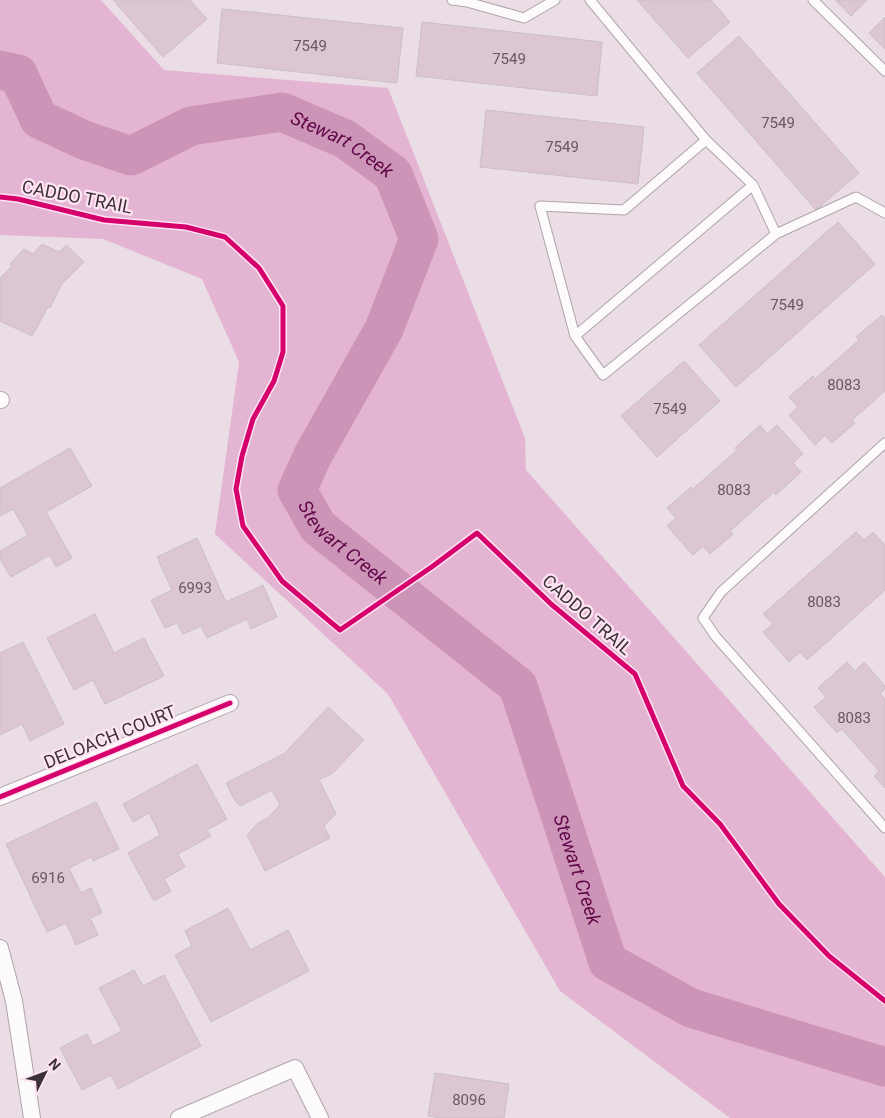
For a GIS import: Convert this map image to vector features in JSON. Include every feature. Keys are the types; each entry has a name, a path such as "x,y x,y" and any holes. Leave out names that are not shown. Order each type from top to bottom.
{"street":[{"name":"DELOACH COURT","path":"0,797 230,703"},
{"path":"0,948 14,1001 32,1118"},
{"path":"179,1118 295,1068 320,1118"}],"lane":[{"path":"452,0 467,2 524,18 555,0"},
{"path":"590,0 706,140 753,185 776,234"},
{"path":"813,0 885,71"},
{"path":"706,140 624,210 540,206 575,336 603,375 776,234 856,197 885,213"},
{"path":"575,336 753,185"},
{"path":"885,443 721,592 703,618 716,638 885,828"}],"shaded area":[{"path":"0,0 101,0 164,70 388,88 525,438 526,470 885,877 885,1118 730,1118 560,991 388,694 215,534 239,362 202,279 103,239 0,235"}],"building":[{"path":"113,0 190,0 207,19 163,57"},
{"path":"637,0 711,0 730,22 688,58"},
{"path":"835,0 867,0 851,16"},
{"path":"222,9 403,28 397,83 217,63"},
{"path":"885,17 885,49 869,33"},
{"path":"422,22 602,42 597,96 416,76"},
{"path":"739,36 859,173 816,210 697,73"},
{"path":"486,110 644,127 638,184 480,167"},
{"path":"838,222 875,264 736,387 699,345"},
{"path":"42,244 59,252 66,245 84,262 61,285 50,308 48,307 32,336 0,321 0,278 12,266 10,264 24,249 33,254"},
{"path":"882,315 885,318 885,391 852,420 855,423 832,443 825,435 815,445 789,415 798,407 789,397 813,376 815,379 859,340 856,337"},
{"path":"684,361 720,401 657,457 621,416"},
{"path":"760,425 767,434 777,425 803,454 793,463 801,472 776,495 774,492 730,531 733,534 710,554 703,546 693,555 667,526 676,518 667,508 691,487 693,489 737,450 735,448"},
{"path":"70,448 92,486 46,512 72,558 56,567 50,555 11,577 0,559 0,551 28,535 13,509 0,516 0,488"},
{"path":"856,532 864,540 873,532 885,545 885,590 807,660 800,652 789,662 763,632 773,624 763,614"},
{"path":"197,538 226,602 263,585 277,617 251,629 247,619 207,638 201,626 183,634 177,623 165,628 151,600 172,590 157,557"},
{"path":"95,614 114,653 144,638 164,676 105,704 93,680 74,690 47,638"},
{"path":"23,642 64,724 30,741 22,724 0,735 0,653"},
{"path":"847,662 855,671 864,662 885,686 885,689 880,694 885,699 885,788 874,776 879,771 842,729 837,733 814,707 826,697 818,688"},
{"path":"328,707 364,740 333,773 319,780 336,814 324,826 330,838 265,871 247,835 280,805 272,790 240,806 235,801 226,783 285,753"},
{"path":"197,764 227,819 207,830 211,836 178,854 185,867 164,879 171,891 154,901 128,853 160,835 149,813 133,822 123,804"},
{"path":"96,802 119,849 93,861 91,857 69,868 81,893 91,888 102,913 90,918 98,935 76,945 66,923 47,932 6,844"},
{"path":"228,908 250,950 288,930 309,971 211,1022 175,955 192,946 185,931"},
{"path":"134,970 143,986 164,975 201,1046 118,1089 111,1075 82,1090 60,1048 87,1034 93,1046 122,1031 99,988"},
{"path":"435,1073 509,1084 504,1118 441,1118 428,1116"}],"waterway":[{"name":"Stewart Creek","path":"0,70 18,74 39,119 84,140 131,156 191,126 282,112 345,139 393,174 419,239 384,329 313,455 297,490 318,527 518,686 608,962 691,1008 885,1067"}],"cycle path":[{"name":"CADDO TRAIL","path":"0,197 18,199 104,220 186,227 225,237 259,268 283,306 283,352 274,381 253,419 242,456 236,489 243,526 282,581 340,630 433,566 477,533 551,604 635,674 683,786 720,824 779,904 829,956 885,1001"},
{"path":"0,797 230,703"}]}
